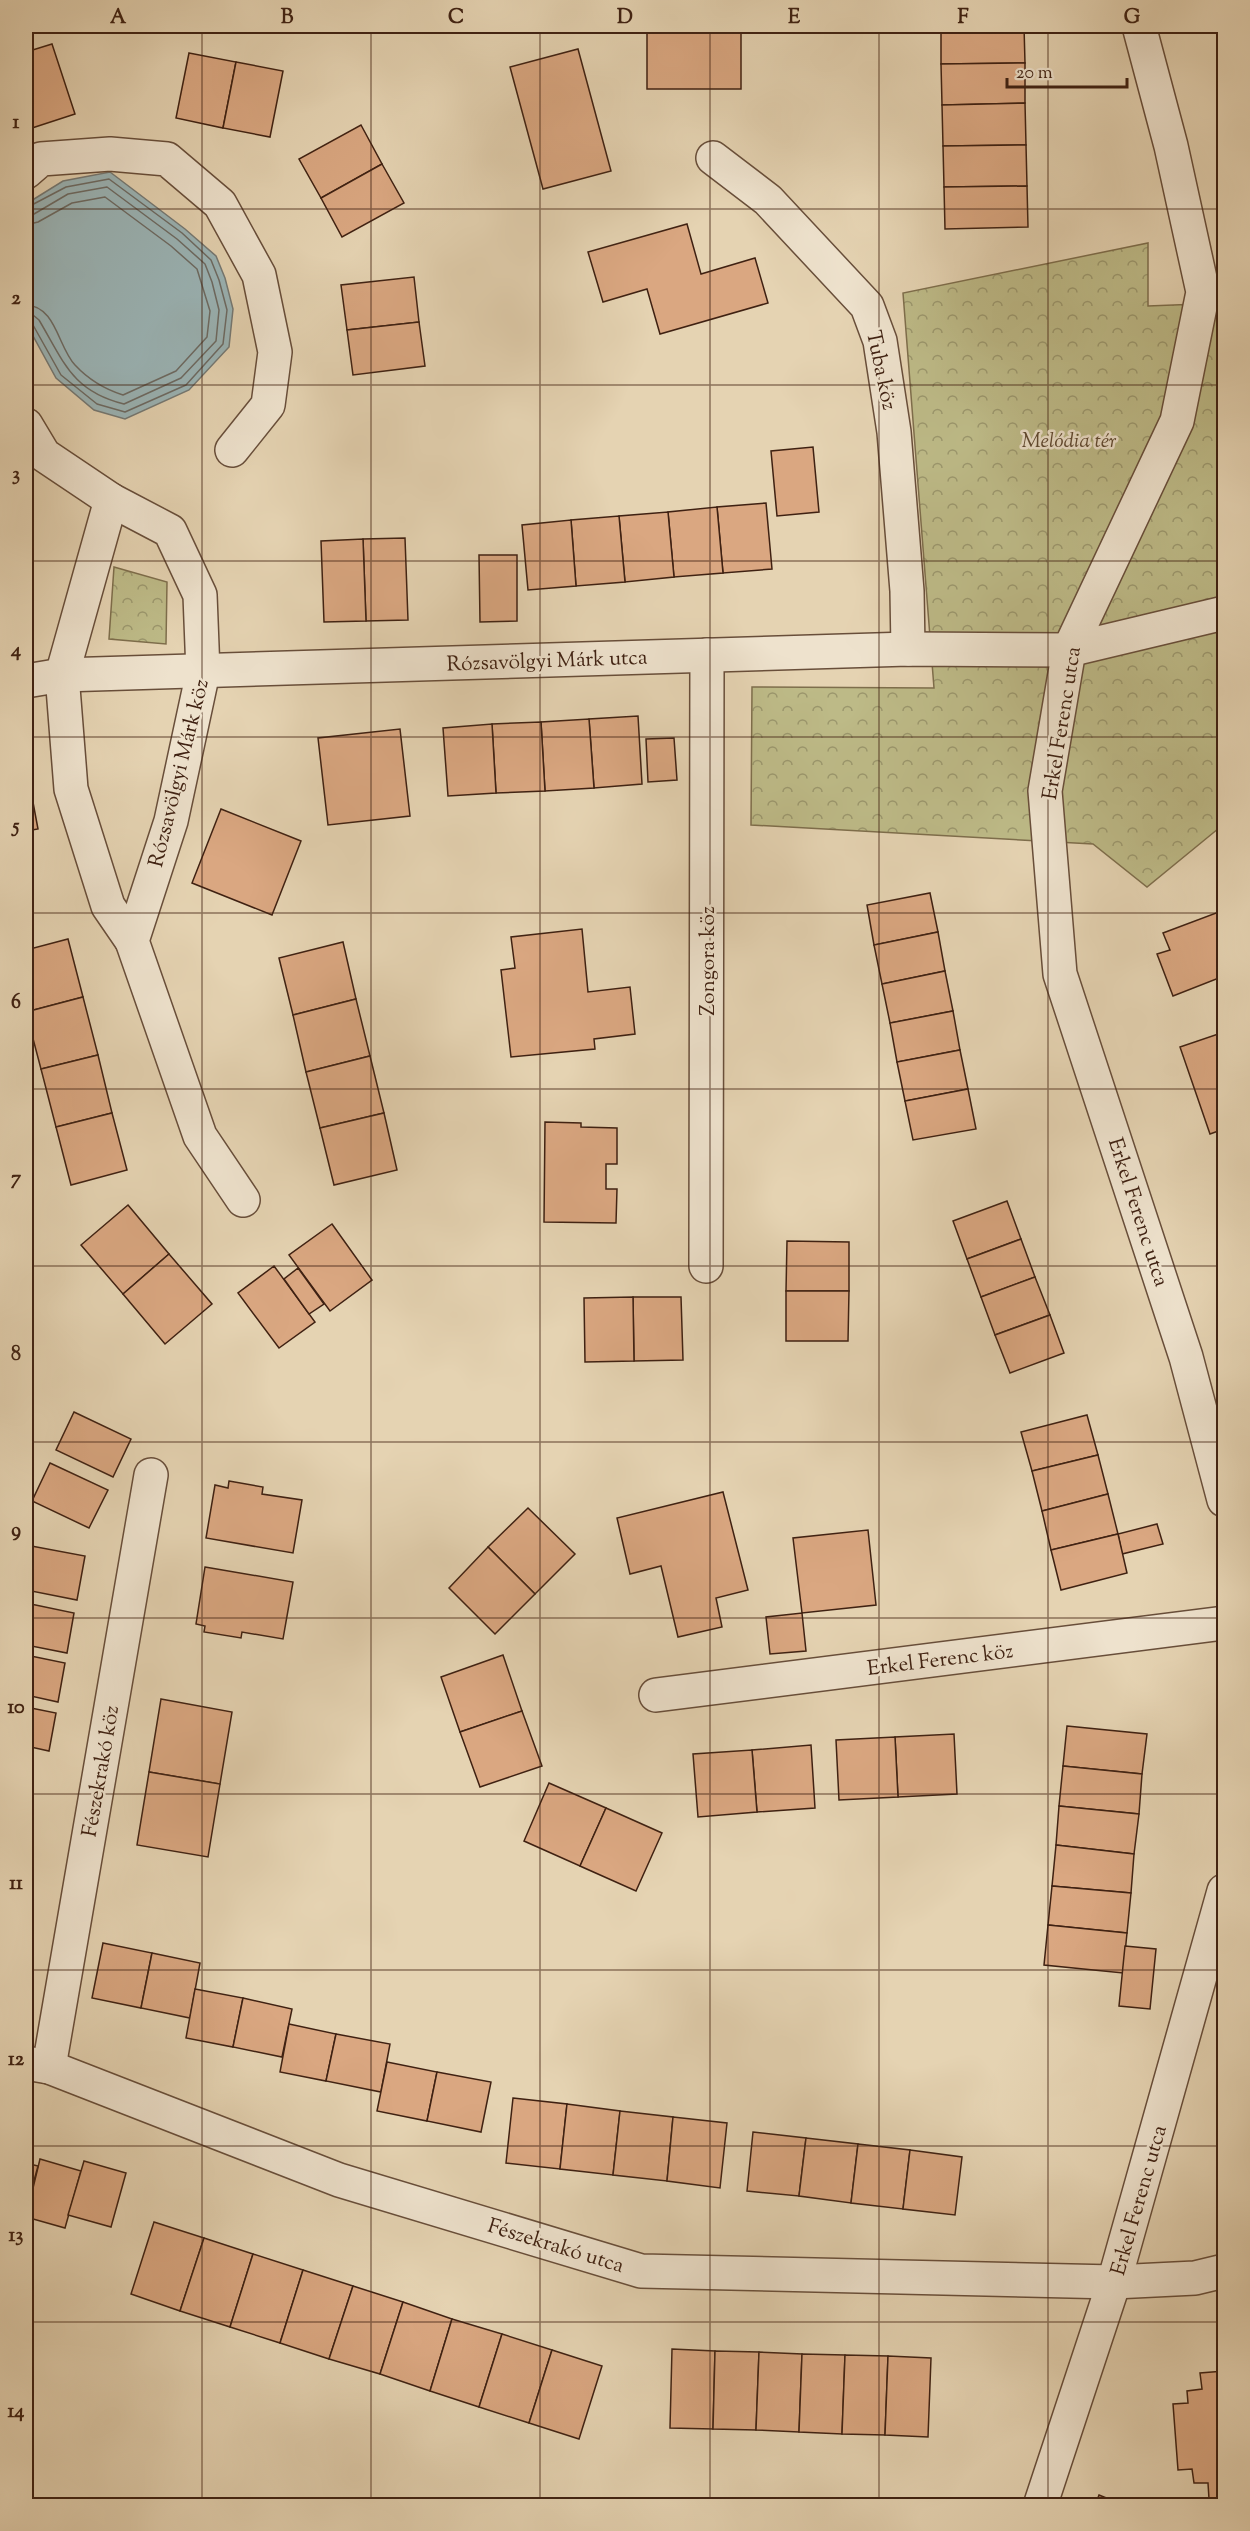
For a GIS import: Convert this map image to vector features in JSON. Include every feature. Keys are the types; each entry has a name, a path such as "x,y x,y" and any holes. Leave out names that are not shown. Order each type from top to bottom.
{"street":[{"name":"Erkel Ferenc utca","path":"1139,26 1171,146 1214,282 1177,420 1069,650 1046,791 1060,974 1186,1357 1224,1500"},
{"path":"26,172 41,159 110,154 167,159 220,204 259,275 275,352 268,405 232,450"},
{"name":"Tuba köz","path":"713,158 768,200 867,306 880,341 894,432 908,648"},
{"name":"Rózsavölgyi Márk köz","path":"26,425 44,455 111,500 170,531 200,595 203,672 171,821 132,941"},
{"path":"111,500 62,675 71,789 108,906 132,941 200,1136 243,1200"},
{"name":"Rózsavölgyi Márk utca","path":"26,681 62,675 908,648 1069,650 1224,613"},
{"name":"Zongora köz","path":"706,1266 707,655"},
{"name":"Fészekrakó köz","path":"37,2065 151,1475"},
{"name":"Erkel Ferenc köz","path":"656,1695 1224,1623"},
{"name":"Erkel Ferenc utca","path":"1040,2505 1114,2282 1224,1891"},
{"name":"Fészekrakó utca","path":"37,2065 339,2181 640,2271 1114,2282 1194,2278 1224,2271"}],"green space":[{"name":"Melódia tér","path":"1148,243 1148,306 1224,303 1224,824 1147,887 1093,844 751,825 752,687 934,688 903,293"},
{"path":"114,567 167,582 166,644 109,639"}],"water":[{"path":"110,172 185,229 216,256 225,278 233,309 229,347 189,390 125,419 94,410 56,378 26,323 26,204 63,181"}],"building":[{"path":"647,26 741,26 741,89 647,89"},
{"path":"941,26 1024,26 1025,63 941,64"},
{"path":"52,44 75,114 29,129 26,117 26,52"},
{"path":"578,49 611,171 543,189 510,67"},
{"path":"189,53 236,62 223,128 176,118"},
{"path":"236,62 283,71 270,137 223,128"},
{"path":"1025,63 1025,103 942,105 941,64"},
{"path":"1025,103 1026,145 943,146 942,105"},
{"path":"361,125 382,164 321,198 299,159"},
{"path":"1026,145 1027,186 944,187 943,146"},
{"path":"382,164 404,203 342,237 321,198"},
{"path":"1027,186 1028,227 945,229 944,187"},
{"path":"687,224 701,274 755,258 768,303 660,334 647,289 603,302 588,252"},
{"path":"414,277 419,322 347,330 341,285"},
{"path":"419,322 425,366 353,375 347,330"},
{"path":"813,447 819,512 777,516 771,451"},
{"path":"766,503 772,569 723,573 717,507"},
{"path":"717,507 723,573 674,577 668,512"},
{"path":"668,512 674,577 625,582 619,516"},
{"path":"619,516 625,582 576,586 571,520"},
{"path":"571,520 576,586 528,590 522,525"},
{"path":"405,538 408,620 366,621 363,539"},
{"path":"363,539 366,621 324,622 321,541"},
{"path":"479,555 517,555 517,621 480,622"},
{"path":"638,716 642,784 594,788 589,719"},
{"path":"589,719 594,788 545,791 541,722"},
{"path":"541,722 545,791 496,793 492,724"},
{"path":"492,724 496,793 448,796 443,728"},
{"path":"400,729 410,816 328,825 318,738"},
{"path":"674,738 677,780 648,782 646,739"},
{"path":"26,765 38,829 26,831"},
{"path":"221,809 301,841 272,915 192,883"},
{"path":"930,893 938,932 874,945 867,905"},
{"path":"1224,910 1224,976 1173,996 1157,954 1170,950 1163,933"},
{"path":"582,929 588,992 630,987 635,1034 594,1039 595,1049 511,1057 501,970 515,968 511,937"},
{"path":"938,932 945,971 882,984 874,945"},
{"path":"68,939 83,997 26,1012 26,950"},
{"path":"343,942 356,999 293,1015 279,958"},
{"path":"945,971 953,1011 890,1023 882,984"},
{"path":"83,997 98,1055 41,1069 26,1012"},
{"path":"356,999 370,1056 306,1072 293,1015"},
{"path":"953,1011 960,1050 897,1062 890,1023"},
{"path":"1224,1032 1224,1129 1210,1134 1180,1047"},
{"path":"960,1050 968,1089 905,1101 897,1062"},
{"path":"98,1055 112,1113 56,1127 41,1069"},
{"path":"370,1056 384,1113 320,1128 306,1072"},
{"path":"968,1089 976,1129 913,1140 905,1101"},
{"path":"112,1113 127,1170 71,1185 56,1127"},
{"path":"384,1113 397,1170 334,1185 320,1128"},
{"path":"545,1122 581,1123 581,1127 617,1128 617,1164 606,1164 606,1189 617,1189 616,1223 544,1222"},
{"path":"1007,1201 1021,1239 967,1259 953,1221"},
{"path":"128,1205 169,1254 123,1294 81,1245"},
{"path":"332,1224 372,1280 330,1311 289,1255"},
{"path":"1021,1239 1035,1277 981,1297 967,1259"},
{"path":"787,1241 849,1242 849,1291 786,1291"},
{"path":"169,1254 212,1304 165,1344 123,1294"},
{"path":"274,1266 315,1322 279,1348 238,1293"},
{"path":"298,1268 324,1304 309,1314 284,1279"},
{"path":"1035,1277 1050,1315 995,1335 981,1297"},
{"path":"786,1291 849,1291 848,1341 786,1341"},
{"path":"633,1297 681,1297 683,1360 634,1361"},
{"path":"633,1297 634,1361 585,1362 584,1298"},
{"path":"1050,1315 1064,1353 1010,1373 995,1335"},
{"path":"74,1412 131,1439 113,1477 56,1450"},
{"path":"1087,1415 1098,1455 1032,1471 1021,1432"},
{"path":"1098,1455 1108,1494 1042,1511 1032,1471"},
{"path":"50,1463 108,1490 89,1528 32,1501"},
{"path":"229,1481 263,1487 262,1494 302,1500 293,1553 206,1538 215,1485 228,1488"},
{"path":"723,1492 748,1590 716,1598 722,1627 678,1637 661,1566 630,1574 617,1518"},
{"path":"1108,1494 1118,1534 1051,1550 1042,1511"},
{"path":"528,1508 575,1554 535,1594 488,1547"},
{"path":"1157,1524 1163,1544 1122,1554 1118,1534"},
{"path":"868,1530 876,1605 802,1613 793,1538"},
{"path":"1118,1534 1127,1573 1061,1590 1051,1550"},
{"path":"26,1545 85,1556 77,1600 26,1590"},
{"path":"488,1547 535,1594 495,1634 449,1588"},
{"path":"205,1567 293,1582 283,1639 242,1632 241,1638 204,1632 205,1626 196,1624"},
{"path":"26,1603 74,1613 67,1653 26,1645"},
{"path":"802,1613 806,1651 770,1654 766,1617"},
{"path":"26,1655 65,1663 58,1702 26,1695"},
{"path":"503,1655 522,1711 460,1732 441,1677"},
{"path":"161,1699 232,1712 220,1784 149,1772"},
{"path":"26,1707 56,1713 49,1751 26,1746"},
{"path":"522,1711 542,1766 480,1787 460,1732"},
{"path":"1067,1726 1147,1734 1142,1774 1063,1766"},
{"path":"954,1734 957,1794 898,1797 895,1737"},
{"path":"895,1737 898,1797 839,1800 836,1740"},
{"path":"811,1745 815,1808 757,1812 752,1750"},
{"path":"752,1750 757,1812 698,1817 693,1754"},
{"path":"1063,1766 1142,1774 1139,1814 1059,1806"},
{"path":"149,1772 220,1784 208,1857 137,1845"},
{"path":"549,1783 606,1808 580,1866 524,1841"},
{"path":"1059,1806 1139,1814 1134,1854 1056,1845"},
{"path":"606,1808 662,1833 636,1891 580,1866"},
{"path":"1056,1845 1134,1854 1131,1893 1052,1886"},
{"path":"1052,1886 1131,1893 1127,1933 1048,1925"},
{"path":"1048,1925 1127,1933 1123,1973 1044,1965"},
{"path":"103,1943 152,1953 141,2008 92,1998"},
{"path":"1125,1946 1156,1949 1150,2009 1119,2006"},
{"path":"152,1953 200,1963 190,2018 141,2008"},
{"path":"195,1989 243,1998 233,2047 186,2038"},
{"path":"243,1998 292,2009 282,2057 233,2047"},
{"path":"289,2024 336,2034 326,2081 280,2072"},
{"path":"336,2034 390,2044 381,2092 326,2081"},
{"path":"387,2062 437,2072 427,2121 377,2111"},
{"path":"437,2072 491,2082 481,2132 427,2121"},
{"path":"513,2098 567,2104 560,2169 506,2163"},
{"path":"567,2104 620,2111 613,2175 560,2169"},
{"path":"620,2111 673,2117 667,2181 613,2175"},
{"path":"673,2117 727,2123 720,2188 667,2181"},
{"path":"753,2132 806,2138 799,2196 747,2191"},
{"path":"806,2138 858,2144 851,2203 799,2196"},
{"path":"858,2144 910,2150 903,2209 851,2203"},
{"path":"910,2150 962,2157 955,2215 903,2209"},
{"path":"40,2159 81,2171 65,2228 26,2217"},
{"path":"84,2161 126,2173 111,2227 68,2215"},
{"path":"26,2163 38,2166 26,2210"},
{"path":"154,2222 204,2238 180,2311 131,2294"},
{"path":"204,2238 253,2254 230,2327 180,2311"},
{"path":"253,2254 303,2270 280,2343 230,2327"},
{"path":"303,2270 353,2286 329,2359 280,2343"},
{"path":"353,2286 403,2302 380,2374 329,2359"},
{"path":"403,2302 452,2319 430,2391 380,2374"},
{"path":"452,2319 502,2334 479,2407 430,2391"},
{"path":"502,2334 552,2350 529,2423 479,2407"},
{"path":"672,2349 715,2351 713,2429 670,2428"},
{"path":"552,2350 602,2366 579,2439 529,2423"},
{"path":"715,2351 759,2352 756,2430 713,2429"},
{"path":"759,2352 802,2354 799,2432 756,2430"},
{"path":"802,2354 845,2355 842,2434 799,2432"},
{"path":"845,2355 888,2356 885,2435 842,2434"},
{"path":"888,2356 931,2358 928,2437 885,2435"},
{"path":"1224,2371 1224,2498 1209,2499 1208,2483 1194,2483 1192,2469 1178,2470 1173,2404 1188,2403 1187,2391 1202,2389 1200,2373"},
{"path":"1099,2495 1126,2506 1095,2506"}]}
